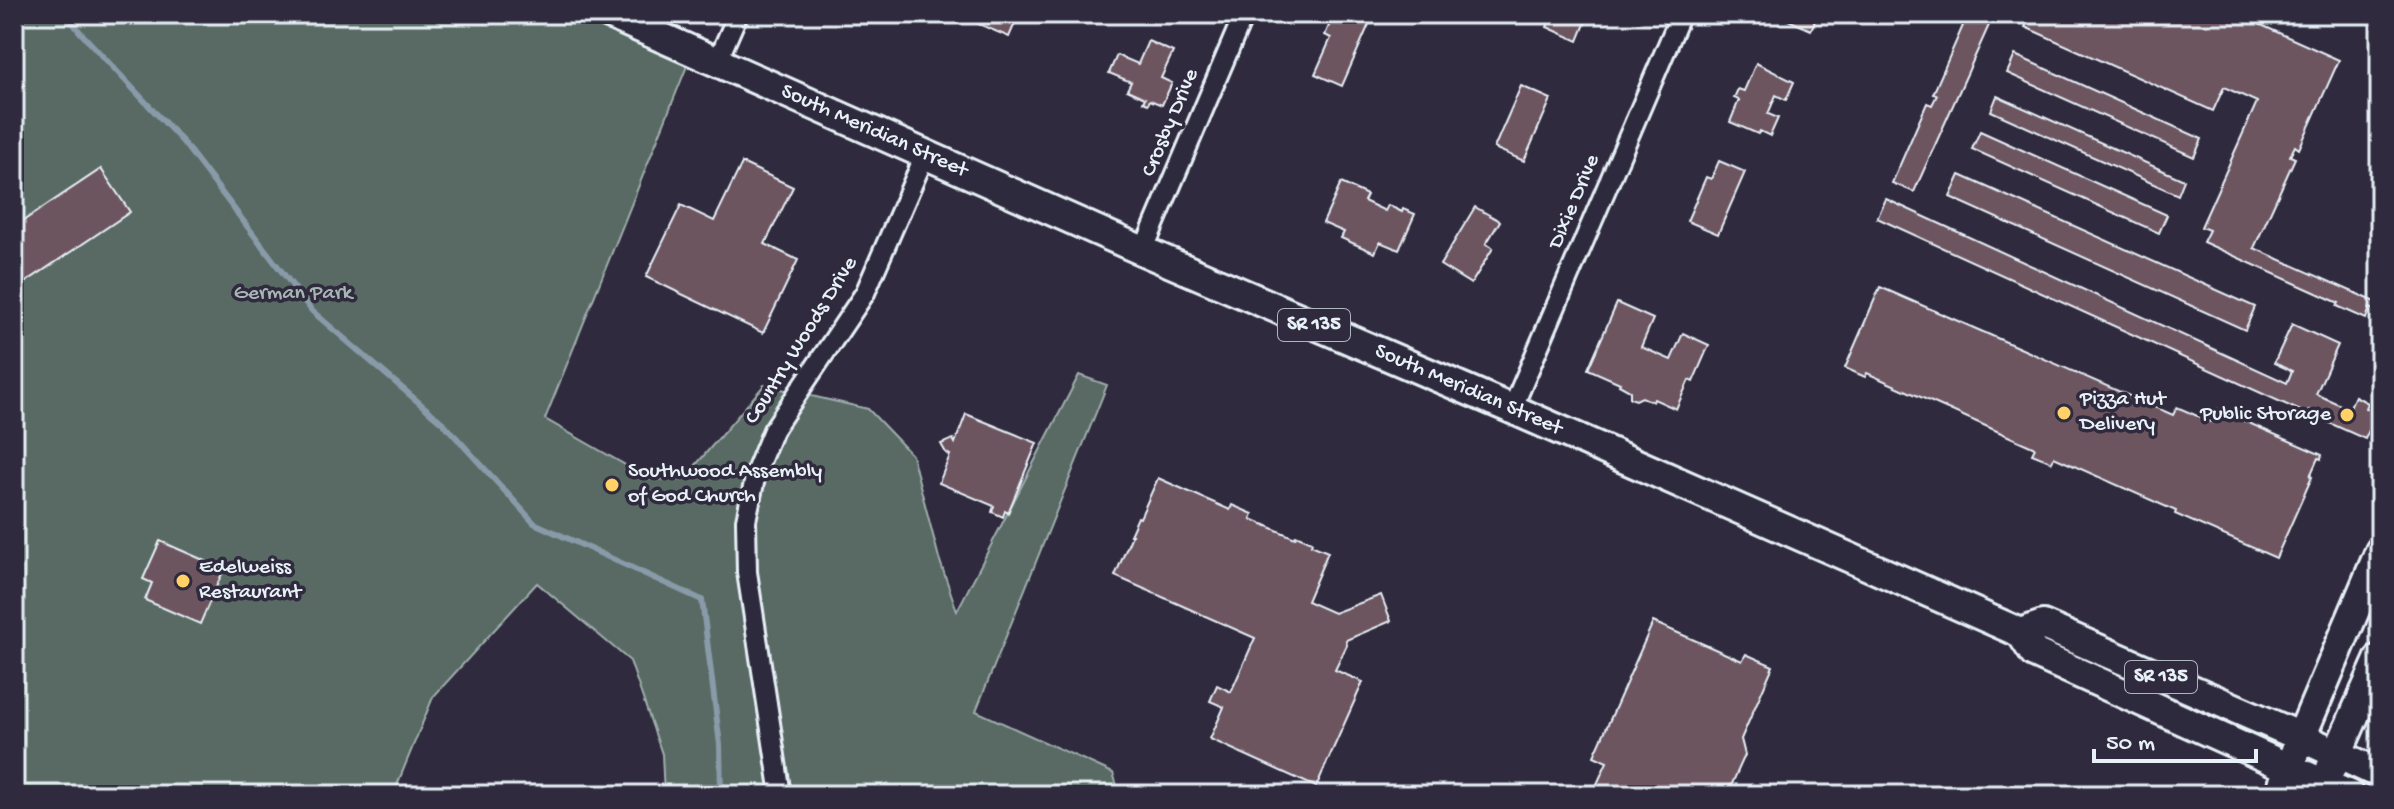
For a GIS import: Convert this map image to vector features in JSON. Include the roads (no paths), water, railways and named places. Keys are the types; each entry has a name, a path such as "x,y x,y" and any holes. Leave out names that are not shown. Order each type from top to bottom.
{"main road":[{"name":"South Meridian Street","path":"609,14 1143,251 2021,633 2034,653 2290,768"},
{"path":"2279,795 2380,551"},
{"name":"South Meridian Street","path":"2021,633 2043,625 2301,737"},
{"path":"2332,791 2337,753 2380,658"},
{"name":"SR 135","path":"2301,737 2380,774"},
{"name":"SR 135","path":"2290,768 2332,791"}],"street":[{"path":"717,62 738,14"},
{"name":"Crosby Drive","path":"1143,251 1244,14"},
{"name":"Dixie Drive","path":"1512,409 1681,14"},
{"name":"Country Woods Drive","path":"781,795 747,572 746,520 757,469 773,430 865,293 925,155"}],"waterway":[{"path":"66,14 182,141 312,311 444,424 534,523 702,600 720,745 721,795"}],"place":[{"name":"Pizza Hut Delivery","path":"2064,413"},
{"name":"Public Storage","path":"2347,415"},
{"name":"Southwood Assembly of God Church","path":"612,485"},
{"name":"Edelweiss Restaurant","path":"183,581"}],"park label":[{"name":"German Park","path":"293,294"}]}
